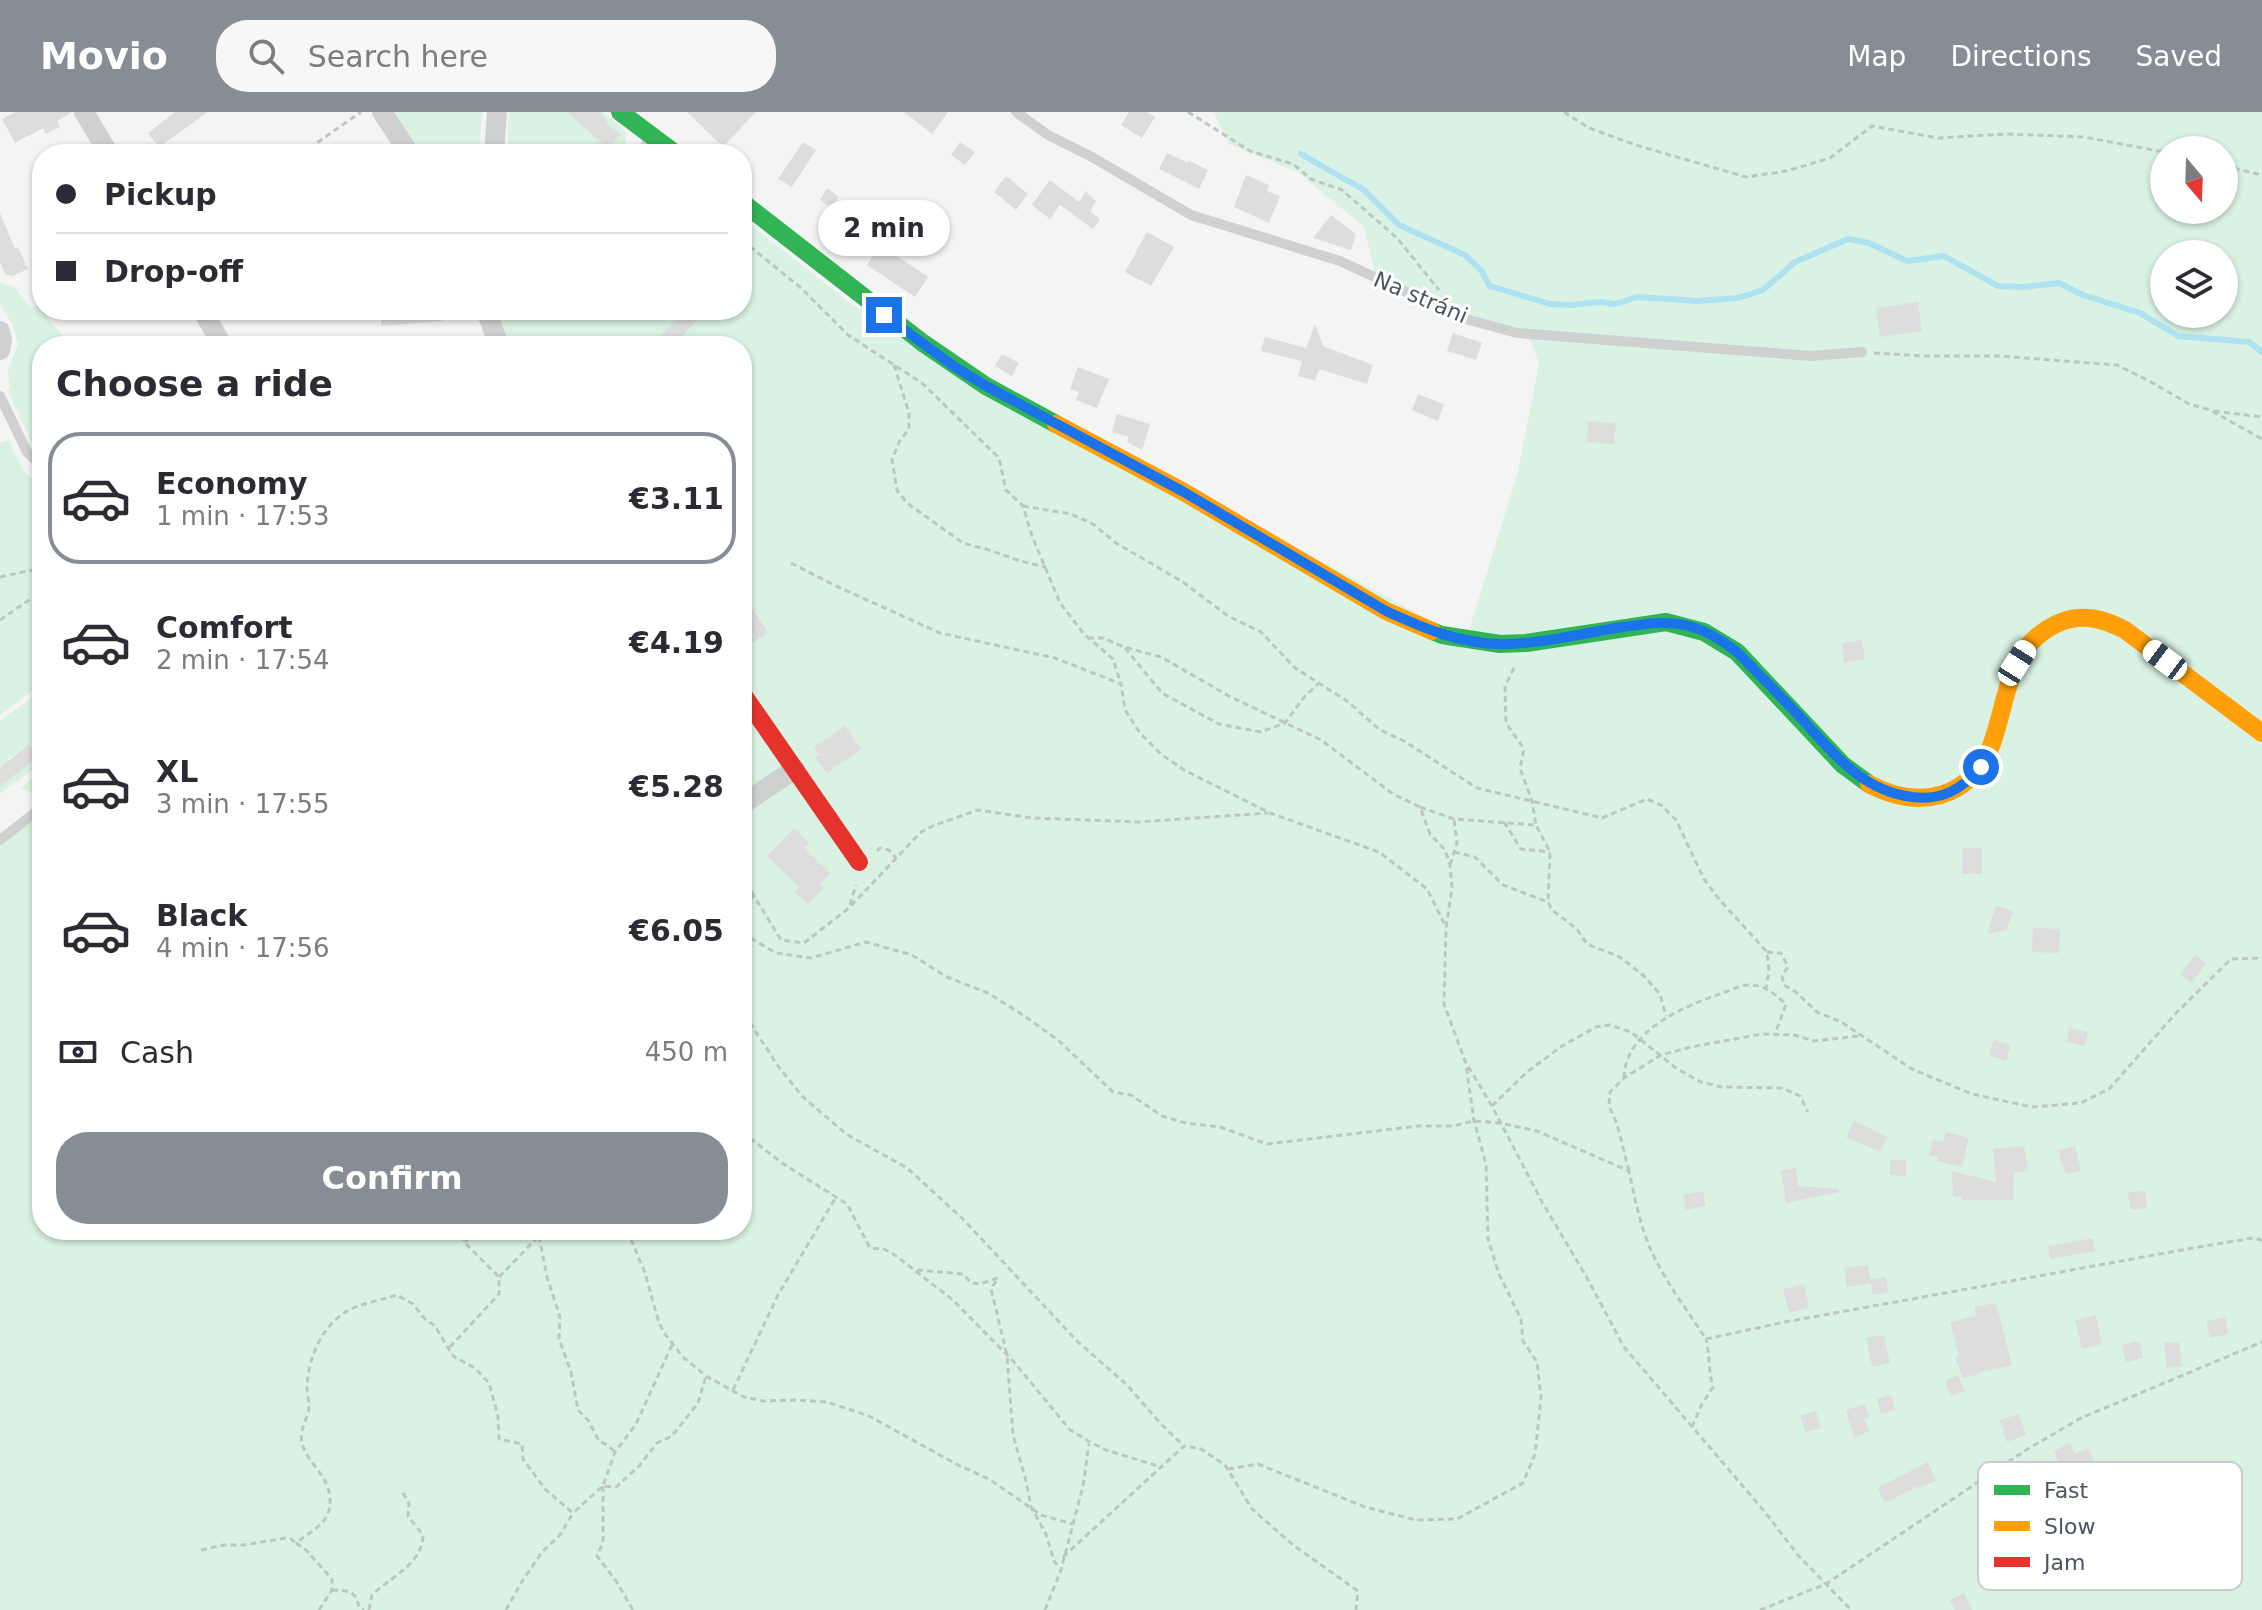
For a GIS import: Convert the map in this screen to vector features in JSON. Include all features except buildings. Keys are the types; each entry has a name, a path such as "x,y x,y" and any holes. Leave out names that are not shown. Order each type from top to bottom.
{"street":[{"path":"84,112 103,144"},
{"path":"382,112 403,144"},
{"path":"495,144 497,112"},
{"path":"620,112 662,144"},
{"path":"752,210 955,367 1182,491 1386,611 1442,635 1500,644 1526,643 1666,622 1705,631 1737,652 1841,762 1864,781 1883,791 1926,799 1947,795 1967,783 1981,767 1989,751 2017,663 2029,643 2045,630 2078,616 2110,621 2125,630 2262,733"},
{"path":"0,331 0,350"},
{"path":"752,707 863,860"},
{"path":"752,798 795,769"}],"lane":[{"name":"Na stráni","path":"1016,112 1048,135 1191,215 1340,261 1462,318 1517,333 1811,356 1862,352"},
{"path":"647,144 653,137"},
{"path":"0,396 32,457"},
{"path":"0,840 32,815"}],"path":[{"path":"315,144 361,112"},
{"path":"1188,112 1250,151 1293,164 1311,179 1342,190 1397,238 1462,318"},
{"path":"1564,112 1589,128 1626,142 1746,177 1787,171 1830,158 1872,126 1938,138 2007,134 2084,137 2150,149"},
{"path":"2238,169 2262,175"},
{"path":"752,248 801,288 848,335 922,383 999,458 1006,490 1023,506 1060,603 1088,638 1113,659 1125,710 1140,733 1161,754 1184,770 1270,813 1379,852 1427,889 1446,928"},
{"path":"1862,352 1999,356 2117,365 2189,404 2262,417"},
{"path":"894,365 909,413 909,429 899,442 892,460 897,490 907,503 963,543 1046,567"},
{"path":"2210,410 2262,439"},
{"path":"1023,506 1071,514 1093,524 1116,543 1183,582 1228,616 1261,632 1295,668 1347,701 1380,730 1404,741 1477,788 1602,818 1647,799 1661,805 1676,820 1704,879 1767,952 1769,972 1766,988"},
{"path":"791,563 940,633 1055,658 1121,684"},
{"path":"0,577 32,570"},
{"path":"0,620 32,598"},
{"path":"1088,638 1103,638 1161,657 1229,696 1321,740 1393,794 1420,807 1454,819 1536,825"},
{"path":"1526,643 1505,686 1506,723 1524,749 1520,768 1532,801 1536,825 1550,852 1548,902 1552,910 1577,929 1587,944 1620,957 1644,976 1660,994 1666,1016"},
{"path":"1124,647 1162,693 1219,724 1261,732 1285,723 1319,683"},
{"path":"1420,807 1430,834 1445,850 1450,865 1452,888 1446,928 1444,1004 1465,1061 1624,1347 1797,1554 1851,1610"},
{"path":"752,892 781,940 804,943 849,908 921,832 978,810 1032,818 1138,822 1270,813"},
{"path":"1450,865 1457,843 1454,819"},
{"path":"1504,822 1521,849 1550,852"},
{"path":"863,860 880,848 889,850 896,858"},
{"path":"1454,852 1475,857 1503,885 1548,902"},
{"path":"752,939 776,953 811,958 866,942 912,955 947,977 988,993 1023,1015 1058,1040 1113,1092 1131,1095 1162,1116 1186,1123 1220,1127 1267,1144 1418,1126 1452,1126 1474,1121 1500,1123 1537,1131 1629,1171"},
{"path":"1767,952 1781,953 1788,967 1782,976 1784,985 1817,1012 1841,1022 1912,1069 1972,1094 2032,1107 2081,1103 2110,1088 2176,1013 2231,959 2262,958"},
{"path":"1624,1078 1624,1065 1641,1039 1666,1016 1746,985 1766,988 1786,1004 1775,1034"},
{"path":"1492,1106 1527,1072 1562,1046 1596,1027 1610,1025 1631,1032 1676,1068 1701,1082 1722,1087 1782,1088 1800,1096 1808,1112"},
{"path":"752,1026 802,1096 846,1134 907,1168 963,1219 1076,1340 1127,1385 1184,1446 1201,1449 1225,1465 1252,1509 1293,1545 1358,1591 1356,1610"},
{"path":"1692,1427 1713,1387 1708,1369 1711,1357 1706,1339 1648,1245 1617,1124 1609,1106 1610,1092 1624,1078 1661,1055 1691,1047 1775,1034 1814,1041 1861,1036"},
{"path":"1228,1469 1258,1464 1365,1507 1416,1520 1457,1519 1523,1483 1535,1454 1541,1398 1537,1362 1523,1341 1521,1319 1499,1274 1488,1239 1486,1164 1474,1121 1465,1061"},
{"path":"752,1140 782,1163 847,1204 867,1245 884,1249 953,1300 1007,1355 1070,1430 1090,1442 1161,1467"},
{"path":"733,1390 778,1295 836,1197"},
{"path":"1706,1339 2208,1246 2253,1238 2262,1240"},
{"path":"463,1240 499,1277"},
{"path":"448,1349 499,1294 499,1277 535,1240"},
{"path":"540,1240 547,1277 560,1317 559,1339 571,1372 578,1410 588,1420 599,1441 615,1452"},
{"path":"631,1240 645,1273 659,1323 672,1345 706,1376 744,1397 763,1401 827,1402 869,1416 989,1479 1041,1515 1073,1524"},
{"path":"914,1270 963,1274 971,1283 980,1284 998,1278 991,1289 1007,1355 1013,1435 1031,1507 1046,1534 1054,1561 1061,1570"},
{"path":"296,1543 320,1527 330,1504 329,1488 302,1445 302,1428 309,1407 309,1370 317,1345 346,1311 397,1295 413,1304 435,1326 453,1356 475,1368 489,1383 498,1416 499,1439 522,1444 523,1459 545,1489 573,1513"},
{"path":"2008,1462 2081,1418 2262,1342"},
{"path":"633,1610 597,1556 603,1542 603,1486 615,1452 636,1424 672,1345"},
{"path":"506,1610 542,1552 560,1535 573,1513 603,1486 616,1487 639,1466 657,1443 672,1436 698,1403 706,1376"},
{"path":"1045,1610 1061,1570 1083,1486 1090,1442"},
{"path":"1063,1557 1184,1446"},
{"path":"1760,1610 1826,1584 1978,1482"},
{"path":"332,1590 353,1593 359,1607 366,1610 372,1595 413,1562 422,1546 423,1535 408,1516 409,1503 401,1490"},
{"path":"201,1550 291,1539 329,1575 332,1590 319,1610"}],"green space":[{"path":"394,112 482,112 480,144 415,144"},
{"path":"509,112 603,112 625,131 626,144 507,144"},
{"path":"1213,112 2262,112 2262,1610 0,1610 0,846 32,820 32,1240 752,1240 752,336 503,336 499,320 752,320 752,226 854,306 1466,640 1518,472 1539,363 1531,342 1517,333 1462,318 1376,278 1364,227 1298,172 1229,144"},
{"path":"0,282 14,287 32,308 32,320 50,320 62,336 32,336 32,443 8,391 8,371 18,344 13,325 0,305"},
{"path":"9,440 18,460 32,478 32,691 0,715 0,443"},
{"path":"32,698 32,748 29,744 0,769 0,721"},
{"path":"32,762 32,770 0,794 0,786"},
{"path":"32,779 32,794 20,788"}],"waterway":[{"path":"1301,154 1364,190 1399,225 1465,255 1481,270 1490,286 1550,304 1615,304 1637,297 1698,301 1738,298 1763,290 1795,262 1848,239 1869,243 1907,261 1944,256 1998,286 2059,283 2083,295 2140,313 2178,336 2249,342 2262,352"}],"traffic: fast":[{"path":"620,112 663,144"},
{"path":"752,210 923,343 986,386 1056,424"},
{"path":"1432,631 1500,644 1526,643 1666,622 1704,632 1737,652 1843,765 1869,784"}],"traffic: slow":[{"path":"1056,424 1182,491 1386,611 1432,631"},
{"path":"1869,784 1906,797 1923,798 1956,789 1970,778 1991,746 2011,679 2023,652 2049,628 2069,619 2101,620 2125,630 2262,733"}],"traffic: jam":[{"path":"752,707 859,862"}],"route":[{"path":"884,315 986,386 1182,491 1386,611 1418,626 1442,635 1500,644 1526,643 1645,624 1666,622 1688,625 1720,638 1737,652 1841,762 1864,781 1883,791 1926,799 1947,795 1967,783 1981,767"}]}
